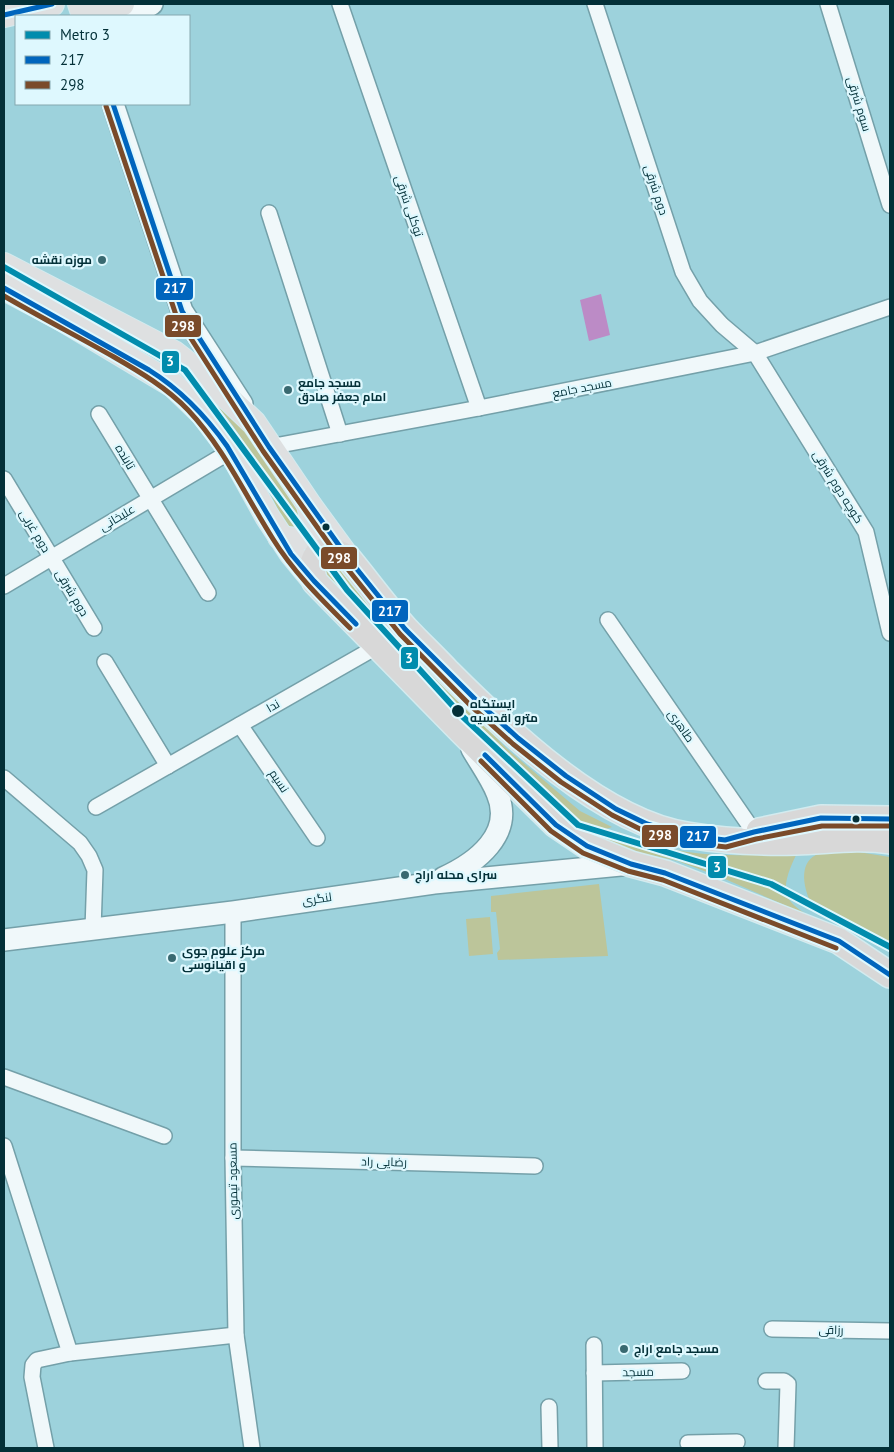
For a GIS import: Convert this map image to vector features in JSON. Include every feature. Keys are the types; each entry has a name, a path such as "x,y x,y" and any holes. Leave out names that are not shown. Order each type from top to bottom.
{"highway":[{"path":"890,841 874,839 797,842 725,840 685,835 647,824 616,809 566,776 518,738 470,694 405,629 348,558 337,551 324,551 318,553 312,565 311,572 315,582 556,825 586,846 631,864 665,874 839,941 890,975"},
{"path":"725,840 822,818 890,819"}],"main road":[{"path":"4,15 52,4"},
{"path":"83,11 122,4"},
{"path":"134,15 152,4"},
{"path":"113,105 182,311 269,447 309,506 348,558"},
{"path":"4,265 174,353 209,380 254,423"},
{"path":"4,288 61,318 156,374 173,385 190,401 203,414 231,451 280,537 315,582"},
{"path":"280,537 295,541 303,538 310,532 312,518 309,506"},
{"path":"434,883 473,862 495,837 501,824 498,794 462,731"},
{"name":"لنگری","path":"4,940 233,912 434,883 631,864"}],"street":[{"name":"توکلی شرقی","path":"340,4 479,408"},
{"name":"دوم شرقی","path":"595,4 683,272 700,301 722,325 755,353"},
{"name":"سوم شرقی","path":"828,4 890,205"},
{"path":"269,213 340,434"},
{"name":"مسجد جامع","path":"269,447 479,408 755,353 890,307"},
{"name":"کوچه دوم شرقی","path":"755,353 866,532 890,634"},
{"name":"تابنده","path":"99,414 208,593"},
{"name":"علیخانی","path":"4,586 231,451"},
{"name":"دوم غربی","path":"4,479 51,558"},
{"name":"دوم شرقی","path":"51,558 94,628"},
{"name":"طاهری","path":"608,620 754,832"},
{"name":"ندا","path":"96,807 378,646"},
{"path":"105,662 168,766"},
{"name":"نسیم","path":"240,724 317,838"},
{"path":"4,778 80,843 89,856 95,870 93,929"},
{"name":"مسعود تیموری","path":"233,912 232,1158 236,1335 252,1448"},
{"path":"4,1077 164,1136"},
{"path":"4,1146 70,1353"},
{"name":"رضایی راد","path":"232,1158 536,1166"},
{"name":"رزاقی","path":"772,1330 890,1331"},
{"path":"46,1448 32,1377 33,1366 37,1360 70,1353 236,1335"},
{"path":"594,1345 595,1448"},
{"name":"مسجد","path":"594,1373 682,1371"},
{"path":"766,1381 784,1381 788,1384 786,1448"},
{"path":"549,1407 550,1448"},
{"path":"688,1443 738,1440"}],"green space":[{"path":"163,358 237,414 279,475 306,524 288,530 256,463 241,437 223,413"},
{"path":"321,558 338,566 380,616 506,748 580,811 612,827 586,836 577,831 363,609 325,575"},
{"path":"619,832 658,846 700,854 797,853 787,878 786,891 791,902 807,915 725,879 678,861 631,852 594,842"},
{"path":"832,852 858,852 890,857 890,952 811,903 806,891 804,877 807,864 816,855"},
{"path":"599,884 608,956 498,960 497,953 500,949 496,912 491,912 491,896"},
{"path":"490,917 493,954 469,956 466,919"}],"shaded area":[{"path":"601,294 610,335 589,341 580,300"}],"metro line":[{"name":"3","path":"4,267 185,370 347,590 462,716 578,825 771,884 890,947"}],"transit line":[{"name":"217","path":"4,15 52,4"},
{"name":"217","path":"113,105 182,311 269,447 348,558 405,629 477,701 518,738 566,776 616,809 647,824 685,835 725,840 821,818 890,819"},
{"name":"298","path":"106,106 176,315 263,451 342,562 400,634 472,707 513,744 561,782 612,815 644,831 683,842 726,847 822,826 890,826"},
{"name":"217","path":"4,288 149,370 172,386 192,404 227,446 291,554 314,581 356,624"},
{"name":"298","path":"4,296 134,369 180,402 213,440 273,539 290,563 309,586 350,628"},
{"name":"217","path":"485,755 556,825 587,846 631,864 665,873 839,941 890,975"},
{"name":"298","path":"481,761 551,831 583,853 628,871 663,880 836,948"}],"place":[{"name":"موزه نقشه","path":"102,260"},
{"name":"مسجد جامع امام جعفر صادق","path":"288,390"},
{"name":"ایستگاه مترو اقدسیه","path":"458,711"},
{"name":"سرای محله اراج","path":"405,875"},
{"name":"مرکز علوم جوی و اقیانوسی","path":"172,958"},
{"name":"مسجد جامع اراج","path":"624,1349"}]}
